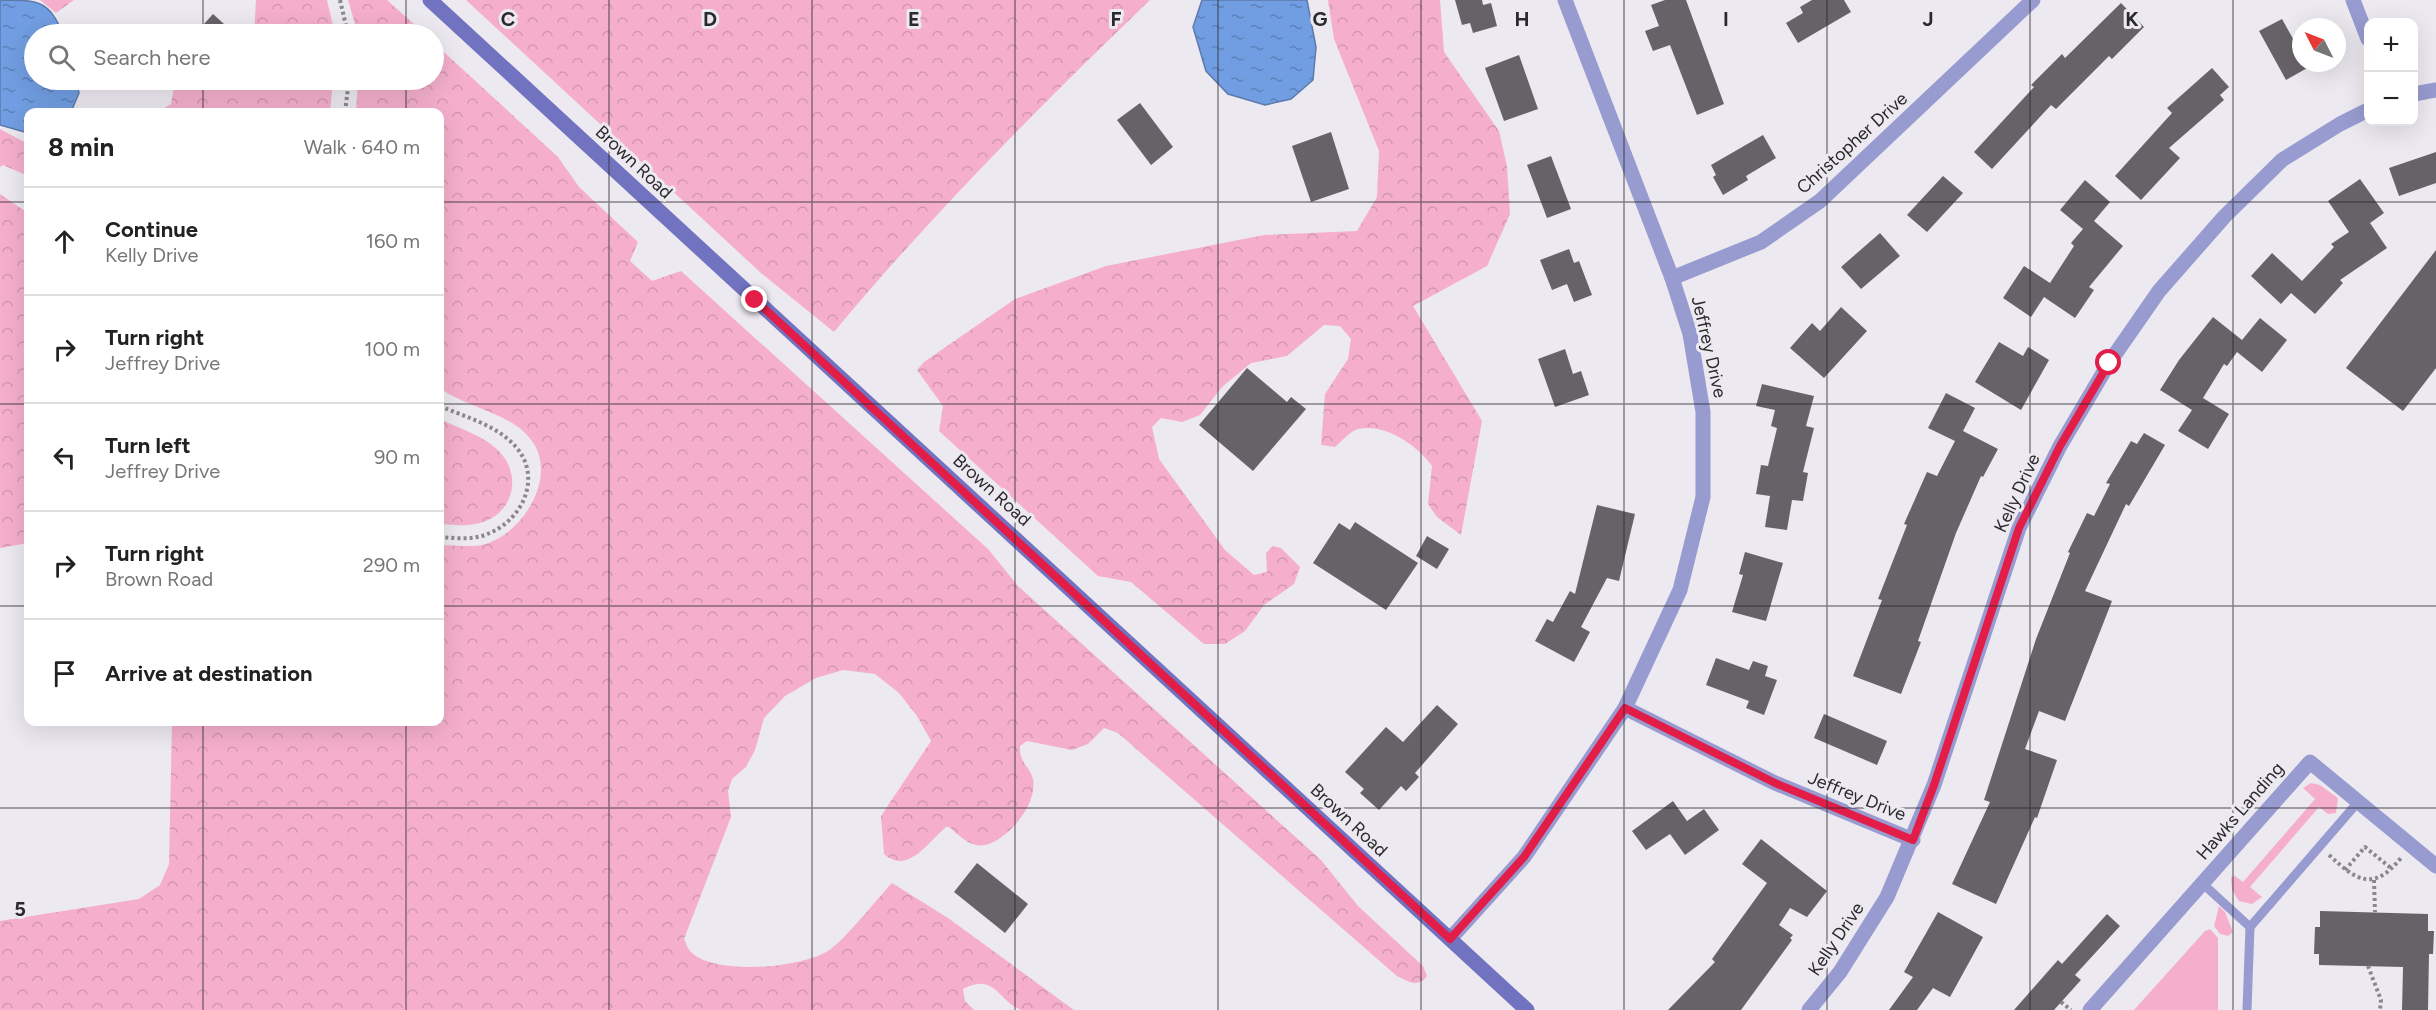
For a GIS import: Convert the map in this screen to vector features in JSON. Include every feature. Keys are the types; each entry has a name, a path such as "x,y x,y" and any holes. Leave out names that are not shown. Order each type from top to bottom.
{"street":[{"name":"Brown Road","path":"430,0 1527,1010"},
{"name":"Jeffrey Drive","path":"1450,939 1524,857 1625,708 1680,590 1703,497 1703,412 1690,334 1672,278 1566,0"},
{"name":"Christopher Drive","path":"1672,278 1761,242 1820,201 2033,0"},
{"path":"2353,0 2364,29"},
{"path":"2418,93 2436,90"},
{"name":"Kelly Drive","path":"1809,1010 1840,972 1887,897 1913,840 1934,785 2019,528 2060,446 2109,363 2159,291 2224,217 2282,160 2364,112"},
{"name":"Jeffrey Drive","path":"1625,708 1775,783 1913,840"},
{"name":"Hawks Landing","path":"2090,1010 2310,762 2436,866"}],"lane":[{"path":"2247,1010 2250,927 2358,802"},
{"path":"2202,883 2250,927"}],"path":[{"path":"340,0 346,24"},
{"path":"346,108 348,90"},
{"path":"444,408 492,428 515,446 529,465 529,489 519,508 503,524 485,535 464,538 444,537"},
{"path":"2319,847 2355,876 2374,880 2392,869 2411,846"},
{"path":"2345,870 2364,847 2392,869"},
{"path":"2374,880 2375,912"},
{"path":"2368,966 2381,1000 2380,1010"},
{"path":"2061,1002 2071,1010"}],"green space":[{"path":"40,0 74,0 56,13"},
{"path":"256,0 327,0 333,24 255,24"},
{"path":"348,0 387,0 414,24 355,24"},
{"path":"466,0 1150,0 987,162 871,288 834,332 761,273"},
{"path":"1328,0 1440,0 1444,52 1499,131 1507,166 1510,214 1487,266 1413,306 1482,421 1461,535 1437,517 1428,504 1432,466 1409,443 1379,429 1368,428 1355,430 1335,447 1321,445 1325,394 1348,359 1351,339 1340,326 1324,325 1287,356 1251,363 1222,387 1200,415 1182,422 1161,418 1152,427 1159,459 1225,550 1254,575 1267,572 1266,553 1273,546 1281,548 1300,567 1294,584 1264,605 1245,631 1225,644 1204,644 1131,582 1098,576 939,431 943,406 917,370 924,362 1015,299 1106,266 1264,235 1357,231 1377,197 1379,151 1334,39"},
{"path":"444,52 558,157 579,187 638,242 630,261 652,281 681,271 988,549 1018,586 1321,860 1358,906 1423,966 1427,976 1424,980 1413,983 1397,976 1118,733 1104,728 1088,744 1072,750 1027,741 1020,746 1021,756 1033,779 1031,799 1020,820 994,842 974,845 946,827 909,859 893,860 884,854 881,816 931,741 917,716 899,693 875,674 843,670 816,678 785,696 764,718 755,750 746,767 732,779 728,791 731,817 684,939 689,949 705,961 740,967 780,965 815,957 835,946 892,883 948,918 1074,1010 1021,1010 989,986 982,984 963,989 965,1001 974,1010 0,1010 0,921 139,899 160,885 169,864 172,726 444,726 444,545 481,545 499,538 523,517 538,489 541,473 540,458 534,444 525,433 503,418 444,391 444,108 356,108 357,90 444,90"},
{"path":"173,90 332,90 330,108 164,108 171,104"},
{"path":"0,129 24,142 24,174 3,165 0,167"},
{"path":"0,194 24,210 24,544 0,548"},
{"path":"444,421 474,434 497,449 503,456 511,474 511,493 508,501 495,516 480,523 444,524"},
{"path":"2311,783 2320,785 2338,798 2336,813 2328,814 2319,807 2250,887 2262,897 2252,904 2239,901 2232,890 2231,877 2235,876 2243,882 2315,799 2303,788"},
{"path":"2219,906 2225,912 2233,932 2228,936 2220,934 2214,926"},
{"path":"2210,929 2218,938 2218,1010 2134,1010 2205,931"}],"water":[{"path":"0,0 40,4 53,14 58,24 24,24 24,90 78,90 79,93 73,108 24,108 24,132 0,125"},
{"path":"1202,0 1307,0 1316,47 1313,80 1291,99 1265,105 1228,94 1206,71 1193,27"}],"building":[{"path":"1455,0 1482,0 1483,5 1491,3 1497,26 1473,33 1470,23 1462,25"},
{"path":"1665,0 1686,0 1724,104 1697,115 1670,45 1653,51 1645,31 1659,26 1651,5"},
{"path":"1812,0 1844,0 1851,12 1798,43 1786,23 1803,13 1800,7"},
{"path":"2121,3 2144,27 2112,59 2109,56 2056,109 2051,105 1992,169 1974,152 2034,87 2031,85 2062,54 2065,58"},
{"path":"213,14 224,24 204,24"},
{"path":"2282,19 2292,37 2292,72 2300,72 2286,80 2259,31"},
{"path":"1519,55 1538,109 1504,121 1485,68"},
{"path":"2212,68 2229,87 2220,95 2224,100 2169,148 2180,158 2141,200 2115,176 2172,113 2167,108"},
{"path":"1140,103 1173,147 1151,165 1117,120"},
{"path":"1331,132 1349,189 1311,202 1292,146"},
{"path":"1763,135 1776,158 1746,176 1748,180 1723,195 1713,177 1716,175 1711,165"},
{"path":"2436,152 2436,183 2399,196 2389,168"},
{"path":"1551,156 1571,209 1547,218 1527,165"},
{"path":"1943,176 1963,193 1927,232 1907,215"},
{"path":"2360,179 2384,213 2370,223 2387,248 2340,280 2343,283 2315,314 2291,293 2281,304 2251,276 2272,253 2302,281 2334,247 2331,244 2349,232 2328,201"},
{"path":"2085,180 2110,202 2094,221 2123,246 2089,287 2094,290 2075,318 2044,297 2031,317 2003,298 2024,266 2050,283 2074,246 2071,243 2083,229 2060,210"},
{"path":"1880,233 1900,256 1861,289 1841,267"},
{"path":"1569,249 1574,263 1579,261 1592,295 1574,302 1567,284 1552,290 1540,260"},
{"path":"2436,250 2436,368 2403,411 2346,368"},
{"path":"1841,307 1867,331 1824,378 1790,348 1812,323 1820,331"},
{"path":"2213,317 2242,340 2260,318 2287,340 2262,372 2237,352 2227,366 2224,364 2203,398 2229,414 2208,449 2178,431 2192,410 2160,390 2179,360"},
{"path":"1999,342 2023,356 2028,347 2049,360 2021,410 1975,382"},
{"path":"1565,349 1573,374 1581,371 1589,395 1555,407 1538,359"},
{"path":"1247,368 1287,402 1291,397 1306,409 1253,471 1199,425"},
{"path":"1762,384 1814,396 1806,426 1814,428 1803,472 1808,473 1803,501 1792,500 1787,530 1765,527 1770,496 1756,494 1761,465 1768,466 1777,428 1771,426 1775,410 1756,406"},
{"path":"1946,393 1975,408 1963,431 1998,449 1983,477 1981,476 1956,533 1918,641 1921,642 1901,694 1853,676 1882,600 1878,599 1907,525 1904,524 1927,472 1937,476 1955,441 1928,428"},
{"path":"2144,433 2165,445 2129,506 2126,504 2085,591 2112,601 2065,721 2039,711 2025,749 2057,760 2037,818 2035,817 1996,904 1952,884 1990,802 1984,800 2036,639 2070,553 2068,552 2087,513 2094,516 2110,484 2106,483 2131,441 2137,444"},
{"path":"1597,505 1635,514 1619,581 1607,578 1581,627 1590,632 1574,662 1535,641 1547,619 1553,622 1570,591 1575,594"},
{"path":"1355,522 1418,563 1386,610 1313,563 1339,523 1350,530"},
{"path":"1427,536 1449,549 1437,569 1416,556"},
{"path":"1745,552 1783,563 1766,621 1732,612 1743,575 1739,574"},
{"path":"1716,658 1749,670 1753,661 1768,666 1765,676 1777,680 1764,715 1746,708 1749,701 1706,685"},
{"path":"1437,705 1458,724 1415,773 1419,777 1406,791 1401,786 1379,810 1360,793 1364,789 1345,772 1386,727 1403,742"},
{"path":"1824,714 1887,741 1877,765 1814,738"},
{"path":"1673,801 1687,821 1704,809 1719,830 1685,855 1670,834 1646,850 1632,831"},
{"path":"1761,839 1827,891 1807,917 1790,908 1779,925 1793,935 1790,938 1792,940 1741,1010 1668,1010 1715,962 1712,959 1767,883 1742,864"},
{"path":"977,863 1028,904 1005,933 954,892"},
{"path":"2320,911 2428,914 2428,931 2434,931 2433,954 2429,954 2428,1010 2402,1010 2403,967 2319,965 2319,954 2314,954 2315,927 2320,927"},
{"path":"1938,912 1983,937 1950,997 1933,988 1917,1010 1889,1010 1913,977 1904,972"},
{"path":"2107,914 2120,926 2075,975 2081,980 2054,1010 2014,1010 2058,960 2062,964"}],"route":[{"path":"755,300 1450,939 1524,857 1625,708 1775,783 1913,840 1934,785 2019,528 2060,446 2109,363"}]}
